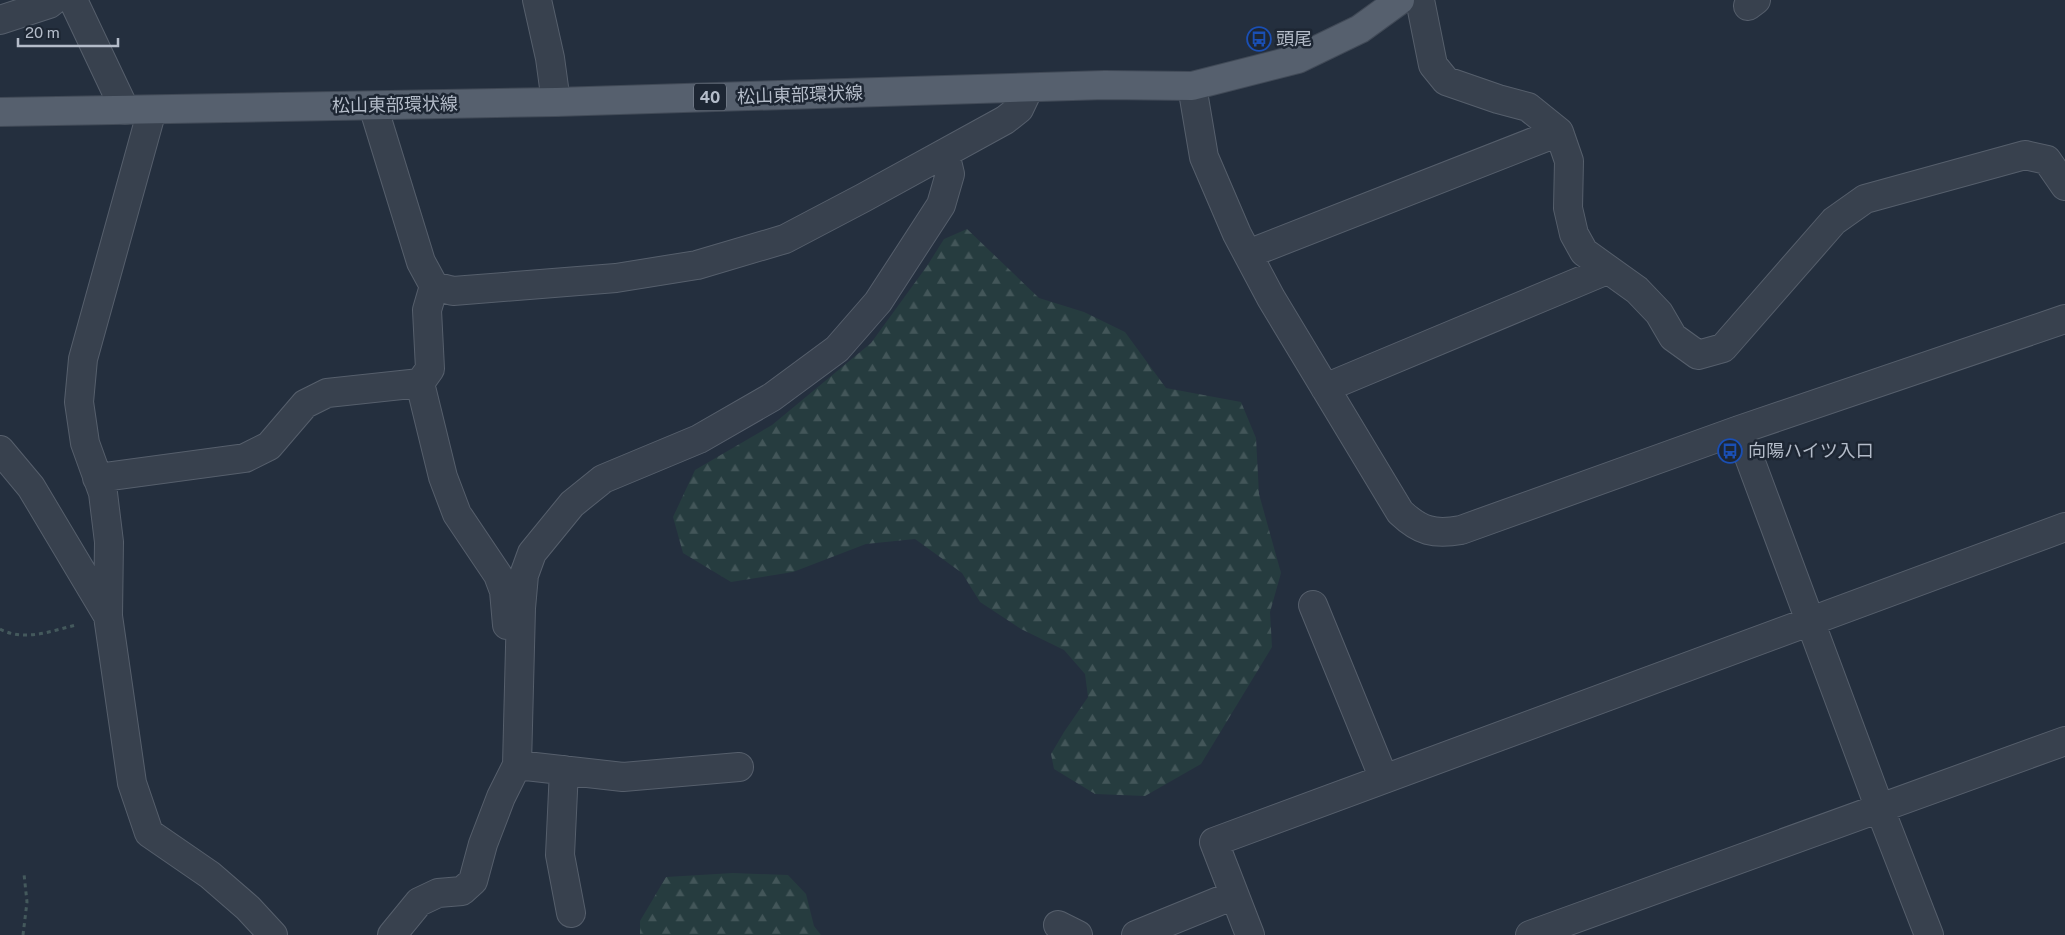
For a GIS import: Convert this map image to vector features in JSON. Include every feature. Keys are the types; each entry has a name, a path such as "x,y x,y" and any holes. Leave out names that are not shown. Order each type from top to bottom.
{"main road":[{"name":"松山東部環状線","path":"0,112 373,106 1029,88 1192,86 1298,58 1360,29 1400,0"}],"street":[{"path":"0,20 49,4 54,0"},
{"path":"72,0 125,110"},
{"path":"538,0 550,58 556,102"},
{"path":"1420,0 1432,65 1446,81 1528,107 1559,132 1569,160 1568,208 1574,234 1584,252 1637,290 1659,313 1673,337 1698,355 1723,348 1834,221 1865,199 2025,155 2047,160 2065,186"},
{"path":"1192,86 1204,157 1248,254 1271,298 1400,512 1411,523 1426,530 1442,534 1461,530 1739,430 2065,319"},
{"path":"434,286 453,291 607,279 697,265 785,239 945,154 1012,115 1019,109 1029,88"},
{"path":"98,478 245,458 269,446 305,404 328,393 420,383 430,369 427,310 434,286 422,262 373,106"},
{"path":"152,110 82,359 79,402 85,443 103,493 109,542 108,616 132,783 149,833 210,875 248,908 272,935"},
{"path":"1248,254 1559,132"},
{"path":"392,935 419,902 438,893 462,891 473,881 483,844 501,796 517,765 519,656 524,576 532,553 572,504 602,479 699,439 772,397 837,350 878,302 941,205 950,174 945,154"},
{"path":"1325,388 1607,270"},
{"path":"420,383 444,477 457,514 498,575 504,591 508,644 519,656"},
{"path":"1739,430 1809,621 1929,935"},
{"path":"2,455 30,488 108,616"},
{"path":"1250,935 1214,842 2065,527"},
{"path":"1313,606 1384,779"},
{"path":"1530,935 2065,741"},
{"path":"517,765 623,776 739,767"},
{"path":"564,770 560,855 571,913"},
{"path":"1136,935 1234,895"}],"path":[{"path":"0,629 12,636 40,634 108,616"},
{"path":"24,874 27,902 24,935"}],"green space":[{"path":"967,229 1039,298 1084,312 1125,332 1166,388 1241,402 1256,438 1259,494 1281,573 1270,612 1272,647 1201,764 1145,796 1095,794 1054,769 1051,754 1088,697 1085,674 1064,650 1021,629 980,602 962,573 915,539 866,544 793,572 731,582 683,553 673,517 695,470 772,425 871,343 927,266 944,239"},
{"path":"733,873 788,875 806,894 814,926 821,935 640,935 640,921 666,877"}],"place":[{"name":"頭尾","path":"1259,39"},
{"name":"向陽ハイツ入口","path":"1730,451"}]}
